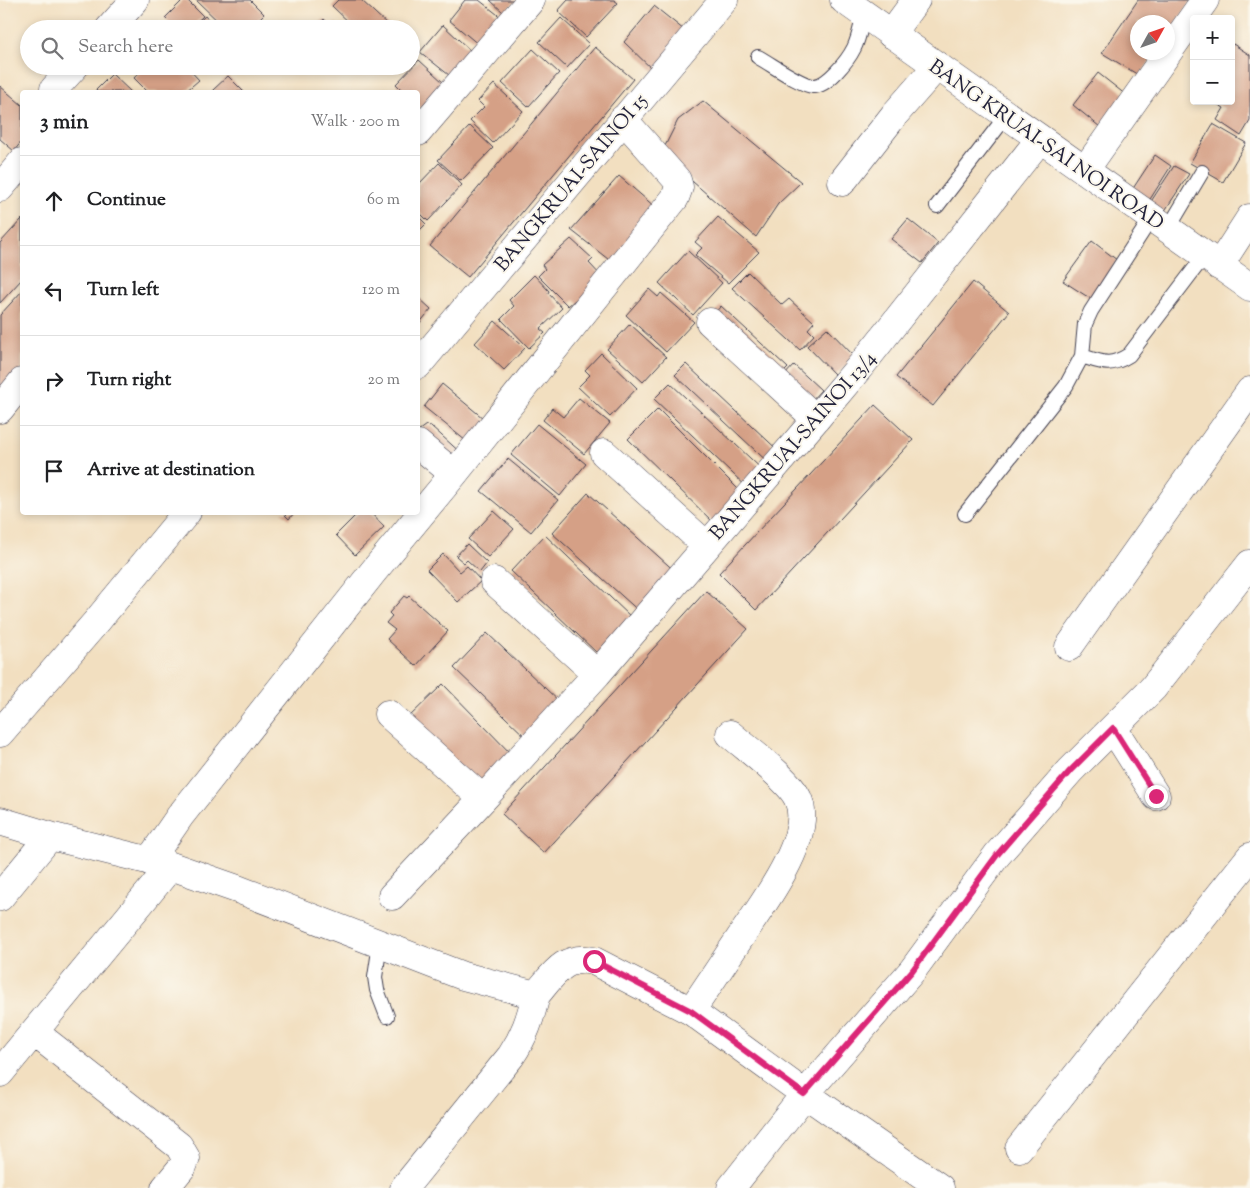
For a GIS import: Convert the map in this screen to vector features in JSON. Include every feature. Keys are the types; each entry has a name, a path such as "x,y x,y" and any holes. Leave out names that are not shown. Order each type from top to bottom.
{"street":[{"path":"117,20 135,0"},
{"path":"420,130 531,0"},
{"name":"BANGKRUAI-SAINOI 15","path":"420,362 724,0"},
{"path":"891,34 916,0"},
{"path":"1084,170 1205,0"},
{"name":"BANG KRUAI-SAI NOI ROAD","path":"854,7 1250,287"},
{"path":"842,182 895,114 937,66"},
{"path":"54,89 67,75"},
{"path":"0,1073 34,1032 160,864 180,816 373,572 675,198 679,187 677,180 623,119"},
{"name":"BANGKRUAI-SAINOI 13/4","path":"392,896 597,674 816,419 1040,139"},
{"path":"0,188 20,164"},
{"path":"1212,261 1250,218"},
{"path":"710,322 816,419"},
{"path":"0,409 20,384"},
{"path":"1069,647 1250,391"},
{"path":"420,446 454,474"},
{"path":"604,453 706,545"},
{"path":"0,733 91,628 185,515"},
{"path":"731,1188 804,1094 912,971 997,855 1070,771 1153,688 1250,564"},
{"path":"494,581 597,674"},
{"path":"0,708 106,582"},
{"path":"388,714 483,799"},
{"path":"1113,728 1156,796"},
{"path":"691,1011 778,882 795,845 802,818 798,799 787,783 730,734"},
{"path":"0,821 50,836 160,864 240,890 464,976 536,995"},
{"path":"0,897 50,836"},
{"path":"1019,1148 1250,857"},
{"path":"404,1188 511,1056 521,1041 530,1021 536,995 562,966 583,958 594,961 691,1011 804,1094 940,1188"},
{"path":"34,1032 179,1146 186,1158 183,1166 165,1188"}],"lane":[{"path":"758,57 806,84 815,87 824,84 840,68 854,48 854,7"},
{"path":"937,206 1007,115"},
{"path":"965,514 1066,386 1082,356 1085,324 1091,311 1202,172"},
{"path":"1082,356 1103,363 1118,362 1129,354 1212,261"},
{"path":"380,944 375,977 377,990 387,1016"}],"building":[{"path":"183,0 187,0 203,16 199,20 167,20 165,18"},
{"path":"196,0 250,0 264,14 258,20 217,20"},
{"path":"338,0 361,0 383,20 347,20 332,6"},
{"path":"465,0 479,0 502,18 479,45 449,20"},
{"path":"490,0 516,0 504,13"},
{"path":"568,0 614,0 618,3 586,37 558,11"},
{"path":"1138,0 1191,0 1175,24 1175,15 1130,15 1130,60 1151,60 1140,76 1102,53"},
{"path":"654,6 689,34 655,72 624,42"},
{"path":"205,16 209,20 201,20"},
{"path":"561,18 589,44 567,68 539,42"},
{"path":"443,25 474,54 454,79 420,52"},
{"path":"1235,45 1250,55 1250,121 1241,136 1217,120 1224,108 1219,105 1235,105"},
{"path":"595,47 633,79 468,277 430,246"},
{"path":"533,49 559,73 528,107 502,83"},
{"path":"420,61 444,83 421,108 420,90 402,90 396,84 405,75 420,75"},
{"path":"1098,73 1126,95 1100,127 1073,105"},
{"path":"113,75 129,90 96,90"},
{"path":"137,75 194,75 199,80 187,90 146,90 134,78"},
{"path":"228,76 242,90 213,90"},
{"path":"494,84 523,111 493,143 470,121 484,107 478,101"},
{"path":"0,86 20,103 20,144 14,151 0,139"},
{"path":"703,101 801,182 778,204 756,237 661,154 678,120"},
{"path":"1213,124 1246,143 1223,182 1190,163"},
{"path":"470,126 493,148 461,181 438,160"},
{"path":"1155,155 1171,166 1147,204 1130,193"},
{"path":"439,163 462,185 428,221 420,213 420,183"},
{"path":"1174,166 1189,174 1164,212 1150,203"},
{"path":"619,176 655,207 613,263 571,230"},
{"path":"718,217 759,252 728,283 695,255 702,248 695,242"},
{"path":"420,218 426,224 420,230"},
{"path":"908,219 938,243 922,263 891,239"},
{"path":"20,221 20,281 0,303 0,243"},
{"path":"571,239 593,259 589,263 603,278 580,306 575,300 568,306 538,276 545,269 542,265"},
{"path":"1092,241 1117,260 1091,299 1063,281"},
{"path":"688,251 722,283 693,315 659,283"},
{"path":"748,272 782,305 789,299 814,322 808,329 814,335 800,350 732,288"},
{"path":"534,275 562,308 540,329 545,333 529,348 501,319 514,306 509,300"},
{"path":"973,282 1009,312 933,406 896,377"},
{"path":"649,289 658,297 661,293 694,322 666,352 626,315"},
{"path":"20,293 20,369 0,393 0,315"},
{"path":"420,299 431,309 420,323"},
{"path":"721,306 788,368 777,379 711,317"},
{"path":"495,321 525,348 504,370 475,343"},
{"path":"630,324 666,357 643,382 607,349"},
{"path":"827,328 855,357 835,375 807,346"},
{"path":"601,353 637,388 610,417 578,387 590,375 585,370"},
{"path":"686,364 784,456 773,467 675,375"},
{"path":"794,365 821,390 810,402 783,377"},
{"path":"670,383 767,474 751,491 654,399"},
{"path":"442,384 489,423 471,445 424,407"},
{"path":"579,398 610,423 584,454 543,420 552,408 563,417"},
{"path":"875,405 913,440 756,610 719,573"},
{"path":"658,409 744,495 715,524 628,439"},
{"path":"537,424 586,464 560,496 511,455"},
{"path":"426,425 431,426 463,455 451,468 420,433 420,430"},
{"path":"508,459 558,500 531,532 481,491"},
{"path":"588,493 678,574 642,614 552,533"},
{"path":"494,511 514,529 488,557 468,539"},
{"path":"356,515 373,515 384,527 355,555 336,535"},
{"path":"545,535 632,618 598,654 511,571"},
{"path":"467,544 487,563 480,572 467,560 464,563 456,556"},
{"path":"443,554 460,572 467,566 481,581 458,602 427,570"},
{"path":"706,591 748,629 544,853 502,814"},
{"path":"404,596 407,598 409,596 448,631 416,666 387,639 395,630 386,623 392,616 389,613"},
{"path":"487,633 564,706 530,741 454,668"},
{"path":"443,684 516,759 480,795 406,720"}],"route":[{"path":"594,961 691,1011 804,1094 912,971 997,855 1070,771 1113,728 1156,796"}]}
